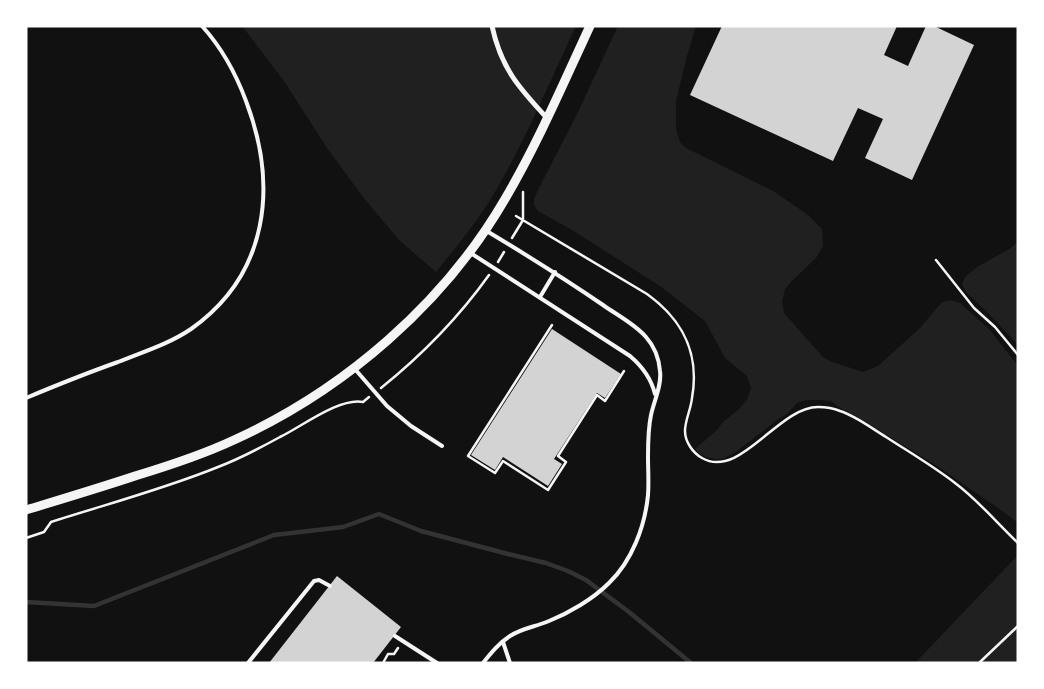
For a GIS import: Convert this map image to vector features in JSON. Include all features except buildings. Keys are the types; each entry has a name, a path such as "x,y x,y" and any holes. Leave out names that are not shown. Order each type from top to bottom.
{"street":[{"path":"492,26 495,41 503,61 513,78 547,118"},
{"path":"26,510 191,458 234,440 263,427 293,410 354,368 424,305 486,230 522,168 590,26"}],"lane":[{"path":"26,398 152,349 181,335 204,318 227,295 249,260 258,235 264,195 263,167 258,140 239,82 224,55 202,26"},
{"path":"483,663 509,637 522,629 548,622 581,605 595,596 617,575 634,544 646,512 648,434 661,372 653,346 646,336 555,272 486,230"},
{"path":"469,252 630,356 646,372 656,396"},
{"path":"540,297 555,272"},
{"path":"354,368 388,406 411,426 442,446"},
{"path":"248,663 314,581 319,580 330,586"},
{"path":"395,636 437,663"},
{"path":"503,642 510,663"}],"path":[{"path":"376,392 441,334 494,268 523,220 522,168"},
{"path":"516,216 647,294 659,303 675,320 689,344 694,374 692,398 685,425 685,433 689,446 703,459 717,462 734,458 791,416 808,408 839,410 856,418 956,484 1018,543"},
{"path":"936,260 974,308 995,327 1018,355"},
{"path":"552,325 468,456 488,469 495,473 503,461 548,490 566,462 558,456 597,396 605,401 624,371"},
{"path":"979,663 1018,626"},
{"path":"383,663 388,654 394,654 399,647"}],"shaded area":[{"path":"242,26 576,26 510,166 477,219 436,272 399,240 363,197 327,148 284,81"},
{"path":"618,26 696,26 676,101 676,129 680,142 686,148 775,192 808,215 822,229 823,246 816,258 785,289 782,301 784,313 823,357 832,362 863,372 878,366 919,329 942,302 951,300 960,303 990,330 1018,366 1018,523 934,464 831,401 806,400 797,403 787,414 737,451 723,459 706,457 695,449 747,400 751,388 747,376 725,358 705,321 660,286 572,230 538,211 534,205 534,199 538,190 578,112"},
{"path":"1018,241 1018,345 966,292 962,284 965,277 977,267 1011,248"},
{"path":"1018,555 1018,663 915,663"}],"waterway":[{"path":"26,602 94,606 274,535 343,527 379,514 421,531 546,563 568,571 586,580 629,612 691,663"}]}
